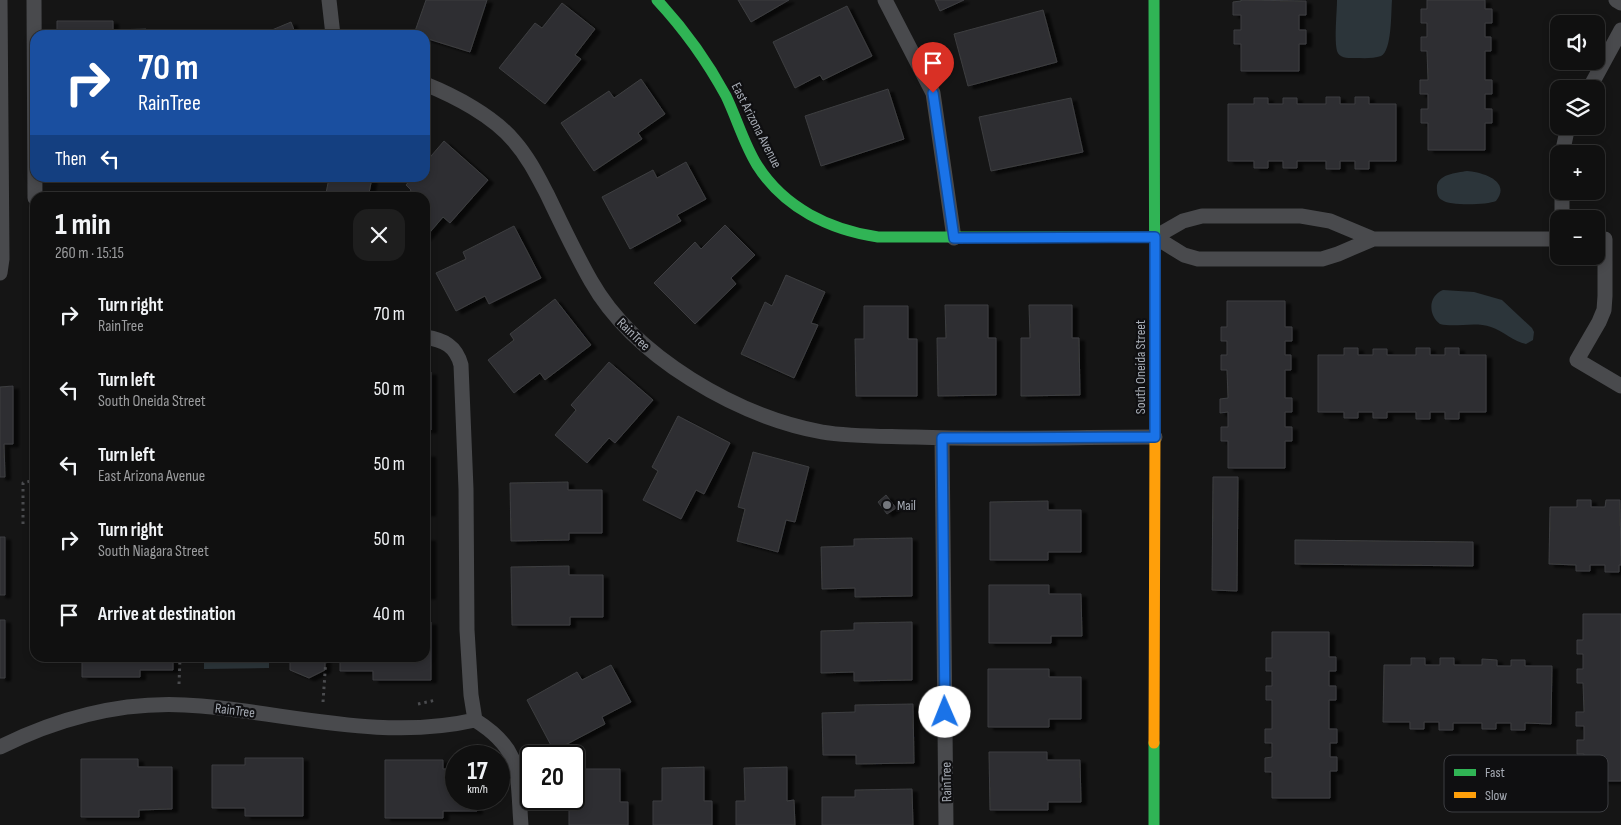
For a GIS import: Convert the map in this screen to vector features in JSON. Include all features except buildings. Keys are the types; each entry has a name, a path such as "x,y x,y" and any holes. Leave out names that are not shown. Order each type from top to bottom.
{"street":[{"name":"East Arizona Avenue","path":"657,0 680,26 710,67 730,104 760,171 789,201 825,223 859,235 878,237 1155,237"},
{"name":"South Oneida Street","path":"1154,0 1154,825"}],"lane":[{"path":"0,0 2,260 0,273"},
{"path":"34,0 34,30"},
{"path":"329,0 332,30"},
{"path":"885,0 933,93 954,238"},
{"path":"1616,0 1621,3"},
{"path":"1594,80 1621,30"},
{"name":"RainTree","path":"430,86 457,98 503,130 514,140 532,164 591,281 626,330 670,366 723,396 777,420 801,427 847,435 942,438 1155,437"},
{"path":"1373,239 1338,254 1322,258 1198,260 1184,255 1155,237 1183,221 1202,216 1301,216 1330,221 1373,239 1550,239"},
{"path":"1605,265 1605,303 1599,322 1577,360 1621,386"},
{"path":"430,338 449,344 457,354 461,365 466,489 468,649 471,695 475,720 495,734 509,750 518,777 521,825"},
{"name":"RainTree","path":"942,438 946,825"},
{"name":"RainTree","path":"0,747 40,728 70,718 110,710 154,705 201,706 344,725 384,728 437,727 475,720"}],"path":[{"path":"23,524 23,483 30,481"},
{"path":"179,688 180,662"}],"shaded area":[{"path":"1337,0 1392,0 1389,39 1385,53 1371,58 1349,58 1338,53 1336,46"},
{"path":"1467,171 1480,173 1498,183 1500,194 1496,201 1460,204 1446,202 1440,198 1437,185 1443,177"},
{"path":"1443,290 1474,292 1502,300 1532,328 1534,332 1533,340 1526,344 1522,343 1485,325 1440,324 1433,316 1431,306 1438,293"},
{"path":"204,662 269,662 269,668 204,669"}],"traffic: fast":[{"path":"657,0 686,34 711,70 726,96 752,157 768,180 794,205 826,222 860,234 878,237 1155,237"},
{"path":"1154,0 1155,427"},
{"path":"1154,743 1154,825"}],"traffic: slow":[{"path":"1154,743 1155,427"}],"place":[{"name":"Mail","path":"887,505"}],"route":[{"path":"933,93 954,238 1155,237 1155,437 942,438 945,712"}]}
